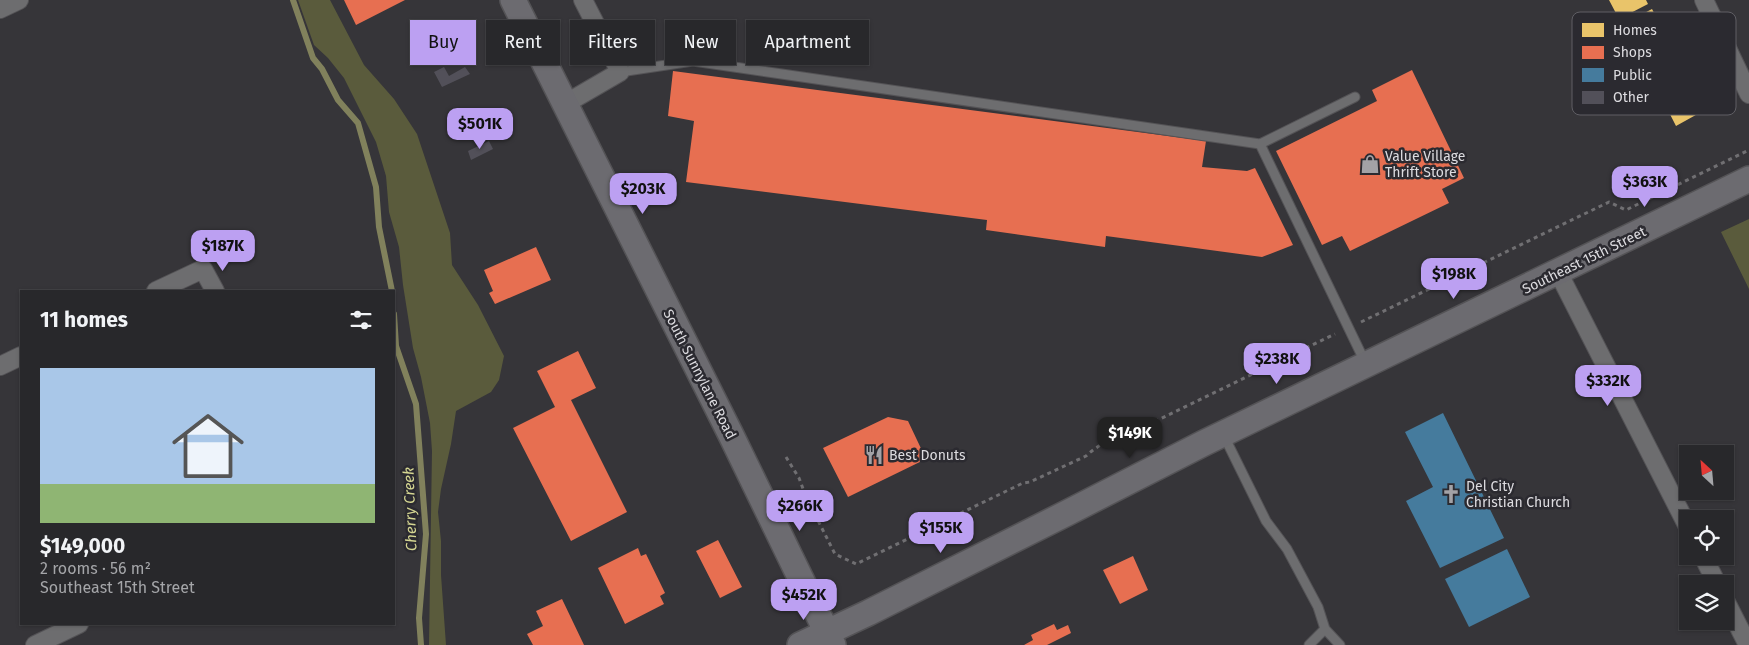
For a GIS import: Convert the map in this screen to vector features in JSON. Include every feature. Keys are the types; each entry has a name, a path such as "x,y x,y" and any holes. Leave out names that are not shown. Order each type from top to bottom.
{"main road":[{"name":"South Sunnylane Road","path":"513,0 733,440 830,639"},
{"name":"Southeast 15th Street","path":"800,645 830,639 1060,517 1223,434 1749,179"}],"street":[{"path":"0,9 19,0"},
{"path":"565,104 620,72 583,0"},
{"path":"1704,0 1710,12"},
{"path":"1736,67 1749,94"},
{"path":"158,290 203,269 214,290"},
{"path":"1558,272 1679,510"},
{"path":"0,366 20,356"},
{"path":"1734,618 1748,645"},
{"path":"35,645 77,625"}],"lane":[{"path":"620,72 693,62 1260,144 1355,97"},
{"path":"1260,144 1367,364"},
{"path":"1223,434 1266,521 1287,549 1318,607 1325,629 1340,645"},
{"path":"1309,645 1325,629"}],"path":[{"path":"786,457 799,478 806,497 835,554 856,564 1023,483 1030,482 1086,456 1100,446 1125,434 1132,433 1609,202 1626,210 1749,150"}],"green space":[{"path":"298,0 330,0 364,65 394,99 417,134 450,233 452,265 478,305 504,356 499,380 491,392 456,411 438,512 446,645 429,645 432,451 430,423 413,348 399,247 389,212 386,176 376,142 344,78 328,58 314,45"},
{"path":"1749,219 1749,289 1721,232"}],"building: Homes":[{"path":"1609,0 1646,0 1648,4 1633,12 1615,12"},
{"path":"1670,115 1696,115 1676,126"}],"building: Shops":[{"path":"344,0 405,0 356,25"},
{"name":"Value Village Thrift Store","path":"1412,70 1464,178 1442,189 1449,203 1350,251 1342,236 1322,245 1276,151 1377,101 1372,90"},
{"path":"673,71 1206,141 1202,167 1247,171 1255,168 1293,245 1262,257 1106,236 1105,247 986,230 987,220 686,182 694,121 668,116"},
{"path":"536,247 551,280 495,304 489,293 493,291 484,270"},
{"path":"578,351 596,388 571,400 627,512 571,541 513,428 555,407 537,371"},
{"path":"888,417 908,421 926,459 848,497 823,448"},
{"path":"718,540 742,587 720,598 696,551"},
{"path":"638,548 641,556 646,554 665,593 660,596 664,604 625,624 598,568"},
{"path":"1133,556 1148,590 1120,604 1103,570"},
{"path":"562,599 584,645 533,645 527,634 543,626 536,611"},
{"path":"1054,624 1057,630 1068,625 1071,633 1047,645 1024,645 1033,640 1031,635"}],"building: Public":[{"name":"Del City Christian Church","path":"1443,413 1504,538 1440,568 1406,501 1433,487 1405,432"},
{"path":"1507,549 1530,597 1469,627 1445,579"}],"building: Other":[{"path":"444,67 449,76 465,67 470,74 442,87 434,72"},
{"path":"489,141 493,149 471,160 468,151"}],"waterway":[{"name":"Cherry Creek","path":"293,0 313,58 322,69 338,100 358,123 376,187 379,227 392,290"},
{"name":"Cherry Creek","path":"395,330 396,346 416,404 426,534 419,618 421,645"}],"place":[{"name":"Value Village Thrift Store","path":"1370,164"},
{"name":"Best Donuts","path":"874,455"},
{"name":"Del City Christian Church","path":"1451,494"}]}
